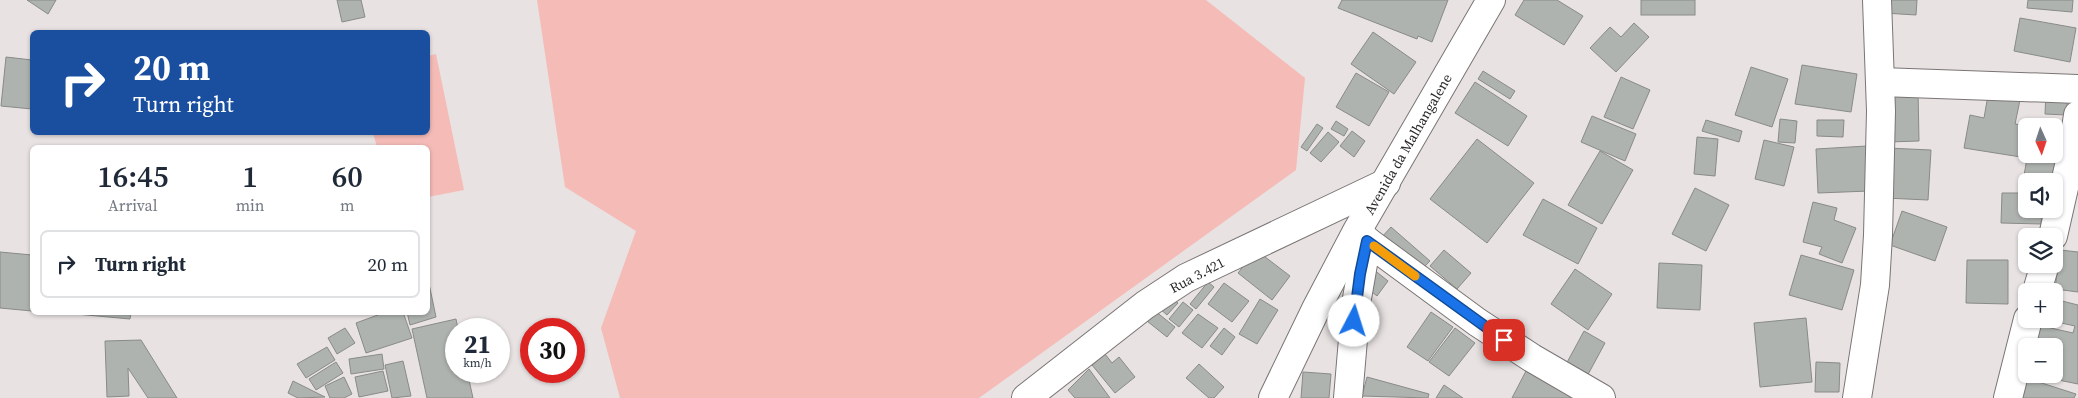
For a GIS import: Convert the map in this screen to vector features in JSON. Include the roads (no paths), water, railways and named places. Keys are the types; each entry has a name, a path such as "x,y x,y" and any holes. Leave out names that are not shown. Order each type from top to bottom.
{"street":[{"name":"Avenida da Malhangalene","path":"1274,398 1316,309 1362,236 1386,183 1491,0"},
{"path":"1857,398 1874,285 1878,235 1881,82 1877,0"},
{"path":"1881,82 2078,89"},
{"path":"2055,228 2073,148 2078,115"},
{"name":"Rua 3.421","path":"1026,398 1145,305 1186,278 1386,183"},
{"path":"1348,398 1362,236"},
{"path":"1362,236 1477,322 1532,358 1601,398"},
{"path":"2008,398 2026,328"}]}
